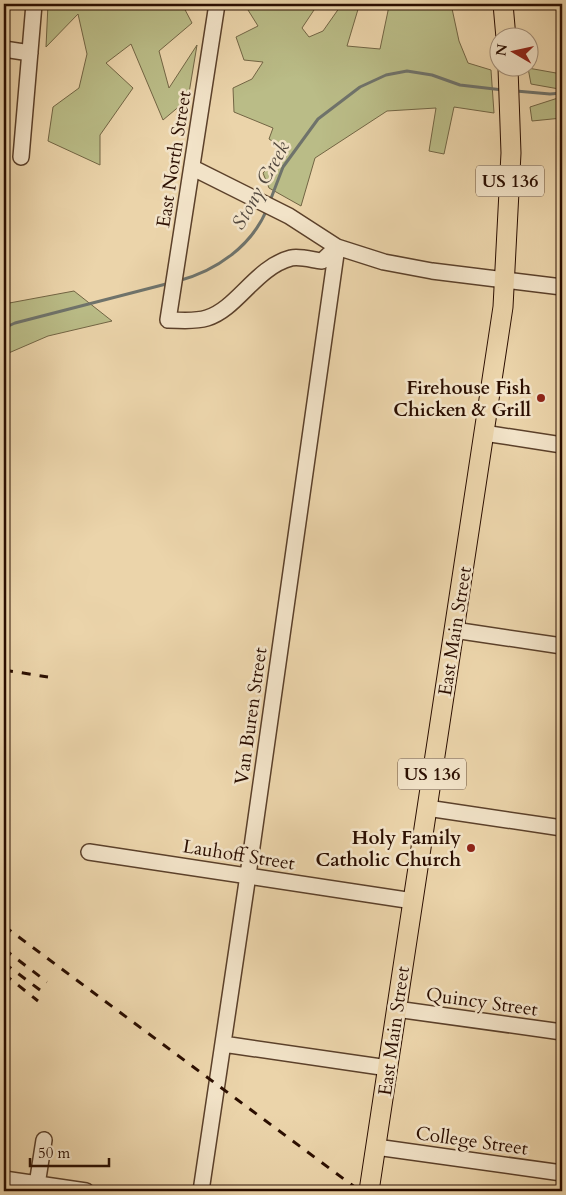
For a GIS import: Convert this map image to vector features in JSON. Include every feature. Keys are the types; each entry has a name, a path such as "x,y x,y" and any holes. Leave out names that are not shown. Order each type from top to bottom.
{"main road":[{"path":"502,4 505,28"},
{"name":"East Main Street","path":"369,1191 503,307 510,191 508,78"}],"street":[{"path":"21,157 34,4"},
{"name":"East North Street","path":"217,4 168,320 194,321 208,318 224,309 265,271 279,262 294,258 322,261 337,247"},
{"path":"4,49 30,53"},
{"path":"193,168 289,216 337,247 384,262 432,271 562,287"},
{"name":"Van Buren Street","path":"201,1191 337,247"},
{"path":"484,433 562,445"},
{"path":"454,630 562,646"},
{"path":"427,808 562,828"},
{"name":"Lauhoff Street","path":"89,852 413,901"},
{"name":"Quincy Street","path":"396,1009 562,1032"},
{"path":"223,1044 388,1068"},
{"path":"36,1187 44,1140"},
{"name":"College Street","path":"376,1147 562,1173"},
{"path":"4,1179 36,1187 86,1191"}],"green space":[{"path":"48,4 182,4 192,23 159,51 169,88 197,45 188,99 163,120 131,44 106,63 133,88 100,135 100,165 48,141 53,107 79,88 87,54 78,14 46,47"},
{"path":"253,4 318,4 302,28 309,37 323,31 342,4 359,6 347,46 380,49 389,6 392,4 451,4 459,41 468,63 488,69 488,78 492,78 494,113 454,107 444,154 429,151 436,108 387,111 315,158 301,206 269,188 263,173 286,150 269,139 273,128 234,112 233,88 252,79 263,62 244,60 236,37 258,26 248,10"},
{"path":"538,70 556,73 562,71 562,118 532,121 530,107 561,97 559,89 531,84 530,78 538,78"},
{"path":"74,291 112,321 48,336 4,355 4,304"}],"waterway":[{"name":"Stony Creek","path":"270,201 283,167 318,119 360,87 386,75 407,71 432,75 460,85 503,90"},
{"name":"Stony Creek","path":"516,91 550,94 562,93"},
{"name":"Stony Creek","path":"178,281 206,271 231,255 252,234 267,209"},
{"name":"Stony Creek","path":"4,328 15,323 170,283"}],"railway":[{"path":"4,670 48,677"},
{"path":"4,926 360,1191"},
{"path":"4,949 47,982"},
{"path":"4,963 44,993"},
{"path":"4,974 38,1001"}],"place":[{"name":"Firehouse Fish Chicken & Grill","path":"541,398"},
{"name":"Holy Family Catholic Church","path":"471,848"}]}
